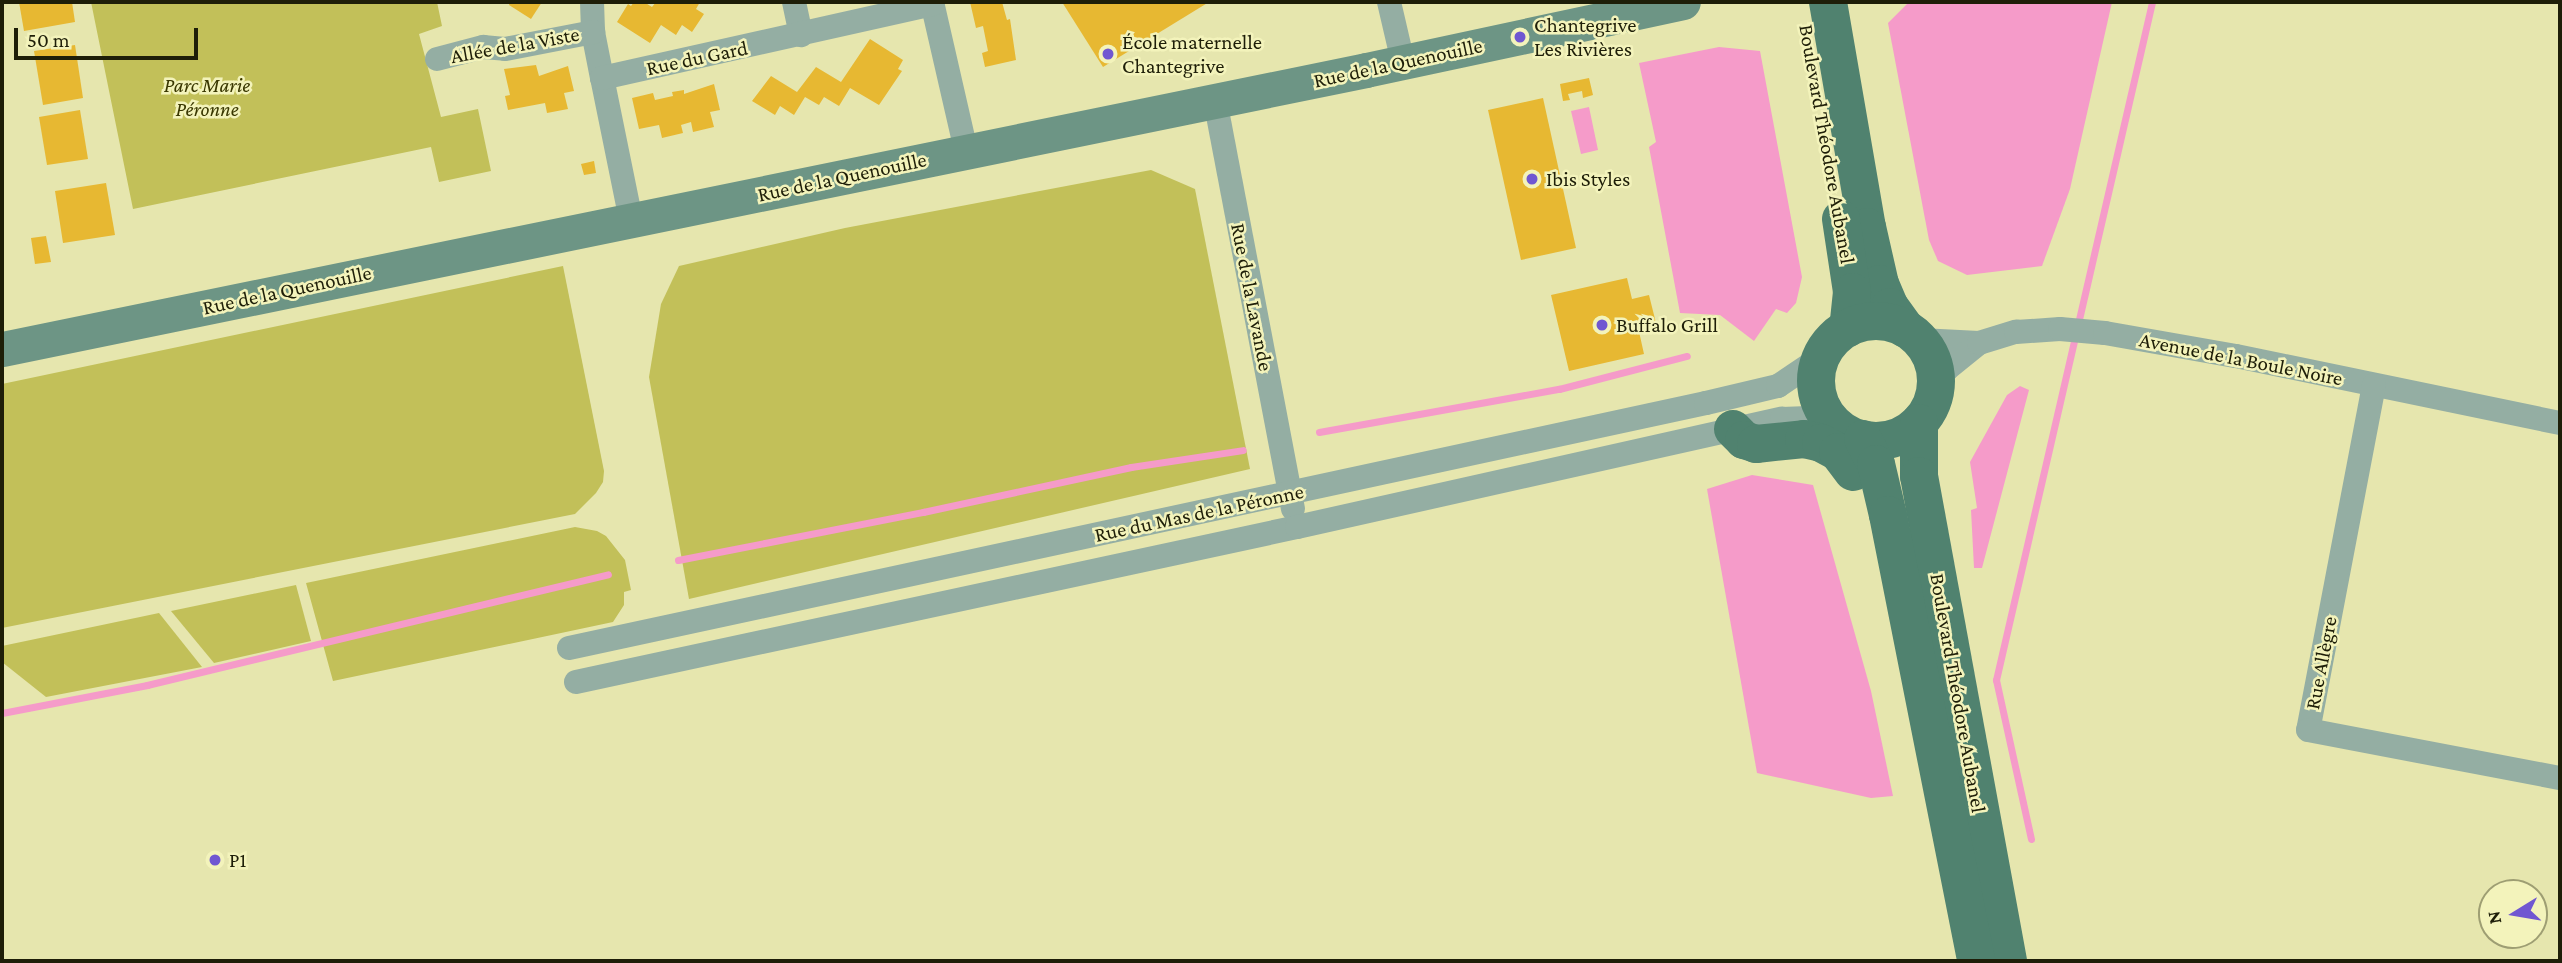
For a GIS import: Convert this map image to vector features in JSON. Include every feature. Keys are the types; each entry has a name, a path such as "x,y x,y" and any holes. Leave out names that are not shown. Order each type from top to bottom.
{"main road":[{"name":"Boulevard Théodore Aubanel","path":"1801,2 1852,292 1848,328"},
{"name":"Boulevard Théodore Aubanel","path":"1828,2 1867,227 1880,284 1889,307 1913,334"},
{"path":"1877,321 1913,334 1931,354 1936,383 1929,408 1919,423 1909,431 1887,440 1848,431 1818,393 1816,377 1821,357 1832,340 1848,328 1877,321"},
{"name":"Boulevard Théodore Aubanel","path":"1919,423 1919,476 2008,961"},
{"path":"1733,429 1744,440 1756,444 1804,439 1838,452 1854,473 1862,500 1878,591 1886,615 1898,639 1916,657"},
{"name":"Boulevard Théodore Aubanel","path":"1848,431 1876,464 1976,961"}],"street":[{"name":"Allée de la Viste","path":"592,2 593,32 603,78"},
{"path":"794,2 801,35"},
{"path":"1389,2 1403,62"},
{"name":"Rue de la Quenouille","path":"2,349 1403,62 1683,2"},
{"path":"932,3 966,152"},
{"name":"Rue du Gard","path":"603,78 932,3"},
{"name":"Allée de la Viste","path":"437,59 484,47 505,49 593,32"},
{"path":"603,78 631,220"},
{"name":"Rue de la Lavande","path":"1214,100 1297,527"},
{"name":"Avenue de la Boule Noire","path":"1936,383 1947,369 1979,343 2016,332 2060,329 2105,333 2560,423"},
{"path":"1913,334 1979,343"},
{"name":"Rue du Mas de la Péronne","path":"569,649 1778,386 1800,374 1821,357"},
{"name":"Rue Allègre","path":"2374,385 2308,730 2560,778"},
{"name":"Rue du Mas de la Péronne","path":"576,682 1797,416 1848,431"}],"green space":[{"name":"Parc Marie Péronne","path":"91,2 437,2 442,26 419,34 441,117 478,109 491,171 439,182 431,147 133,209"},
{"path":"1151,170 1195,189 1250,469 689,599 649,377 661,304 679,266 845,228"},
{"path":"563,266 604,471 603,482 596,493 575,514 2,628 2,384"},
{"path":"575,527 597,531 606,536 625,560 631,590 624,592 624,605 613,622 333,681 306,583"},
{"path":"296,585 311,641 214,663 171,611"},
{"path":"159,613 202,667 46,697 2,662 2,646"}],"shaded area":[{"path":"1909,2 2112,2 2070,189 2042,266 1967,275 1938,261 1929,240 1888,23"},
{"path":"1719,47 1760,51 1802,277 1796,303 1787,313 1776,309 1754,341 1720,315 1680,313 1649,147 1656,142 1639,63"},
{"path":"1589,107 1598,150 1581,154 1571,111"},
{"path":"2020,386 2029,390 1982,568 1974,568 1971,510 1977,508 1970,462 2007,395"},
{"path":"1752,475 1813,485 1871,691 1893,796 1871,798 1757,773 1707,489"}],"building":[{"path":"19,2 72,2 75,22 24,31"},
{"path":"510,2 542,2 531,19 509,5"},
{"path":"634,2 644,2 652,7 656,2 700,2 696,9 704,14 692,32 682,25 676,35 661,25 650,43 617,22 628,4 631,6"},
{"path":"970,2 1002,2 1007,20 1010,19 1016,60 985,67 982,53 988,51 983,26 976,28"},
{"path":"1062,2 1209,2 1103,67"},
{"path":"870,39 903,60 898,69 902,71 879,105 850,88 839,106 824,97 819,105 805,97 794,115 780,106 775,115 752,101 771,76 797,92 816,67 841,82"},
{"path":"75,45 83,98 43,105 34,51"},
{"path":"536,65 539,76 568,66 574,91 564,93 568,109 547,113 545,103 508,110 505,96 510,95 504,69"},
{"path":"1589,78 1593,95 1583,98 1582,91 1568,94 1570,100 1563,101 1560,84"},
{"path":"714,84 720,110 710,112 714,127 693,132 691,122 681,125 683,133 662,138 659,125 639,129 632,98 653,93 655,100 673,96 672,92 684,90 684,94"},
{"name":"Ibis Styles","path":"1543,98 1576,248 1521,260 1488,110"},
{"path":"80,110 88,159 47,165 39,117"},
{"path":"594,161 596,173 584,175 581,164"},
{"path":"106,183 115,235 63,243 55,191"},
{"path":"46,236 51,262 35,264 31,238"},
{"name":"Buffalo Grill","path":"1627,278 1632,299 1649,295 1656,323 1638,327 1644,354 1569,371 1551,295"}],"waterway":[{"path":"2031,839 1996,680 2152,2"},
{"path":"1319,432 1559,389 1687,356"},
{"path":"678,560 923,512 1131,467 1243,450"},
{"path":"2,713 147,685 608,574"}],"place":[{"name":"Chantegrive Les Rivières","path":"1520,37"},
{"name":"École maternelle Chantegrive","path":"1108,54"},
{"name":"Ibis Styles","path":"1532,179"},
{"name":"Buffalo Grill","path":"1602,325"},
{"name":"P1","path":"215,860"}]}
